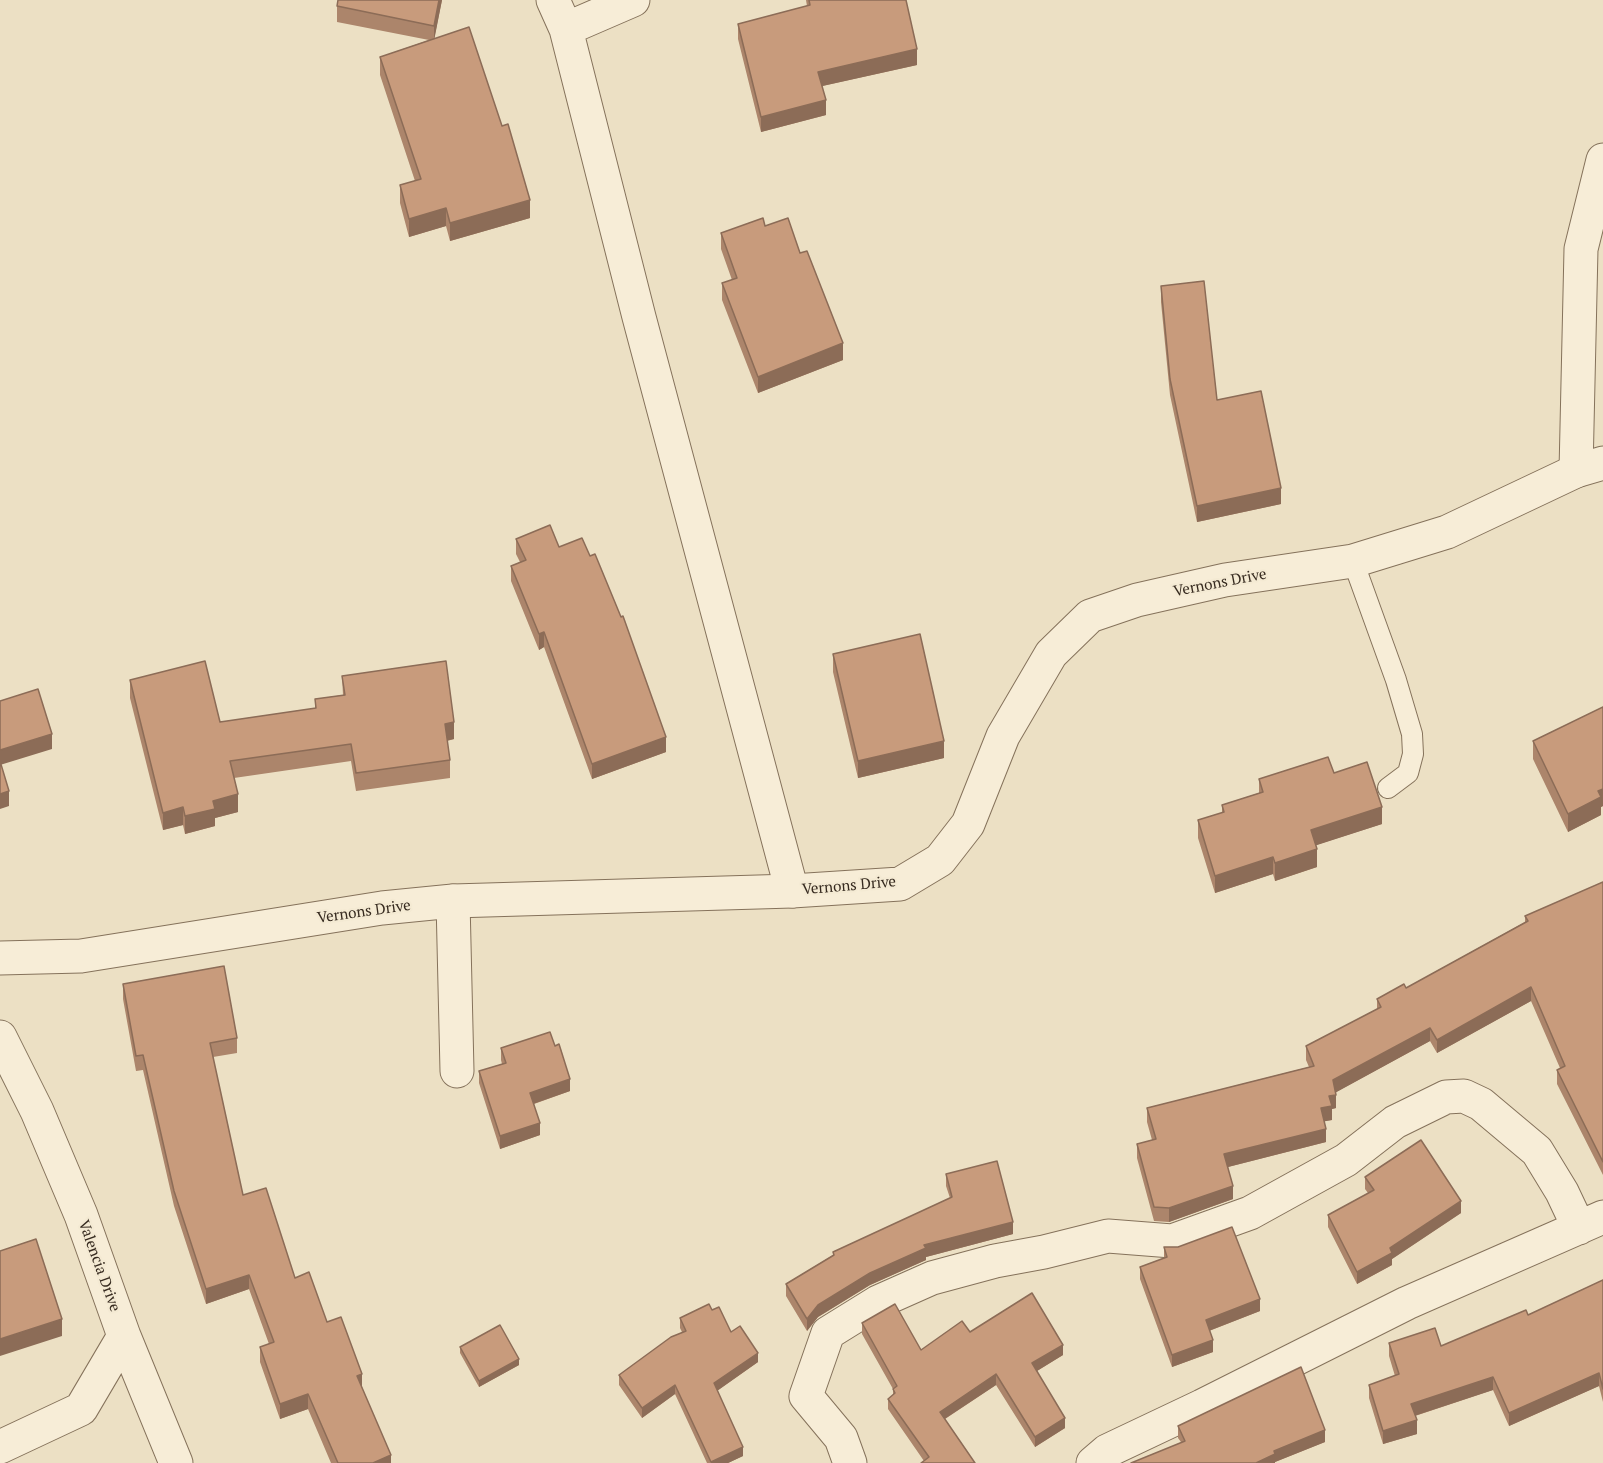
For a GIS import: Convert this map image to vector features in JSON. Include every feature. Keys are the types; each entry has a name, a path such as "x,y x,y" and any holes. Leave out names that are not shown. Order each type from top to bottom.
{"street":[{"path":"633,0 560,14 792,891"},
{"path":"1590,467 1581,249 1603,160"},
{"name":"Vernons Drive","path":"0,958 81,956 382,908 453,901 792,891 900,884 940,860 968,824 1003,736 1052,654 1090,616 1137,600 1225,580 1353,561 1447,532 1590,467"},
{"path":"453,901 457,1071"},
{"name":"Valencia Drive","path":"0,1037 37,1111 81,1215 124,1336 176,1463"},
{"path":"850,1463 841,1438 806,1396 828,1333 878,1302 942,1275 995,1261 1108,1236 1172,1241 1250,1213 1346,1160 1395,1122 1446,1097 1464,1096 1481,1104 1537,1151 1562,1192 1591,1223 1407,1303 1107,1451 1094,1463"},
{"path":"0,1447 81,1409 124,1336"}],"lane":[{"path":"1353,561 1396,680 1412,734 1413,754 1408,773 1388,788"}],"building":[{"path":"338,0 439,0 434,26 337,6"},
{"path":"809,0 906,0 917,49 818,72 826,100 761,117 738,24 810,5"},
{"path":"469,27 502,126 508,124 530,200 450,223 446,208 409,219 400,185 421,179 380,57"},
{"path":"763,218 765,226 788,218 800,253 807,251 843,343 758,377 722,283 737,278 721,233"},
{"path":"1204,281 1217,400 1261,391 1281,488 1197,506 1170,379 1161,286"},
{"path":"550,525 559,547 582,538 590,556 595,554 621,617 623,616 666,737 592,764 544,632 539,634 511,566 526,560 516,539"},
{"path":"920,634 944,741 858,761 833,654"},
{"path":"205,661 220,722 316,708 315,699 345,695 342,676 446,661 454,722 445,724 450,760 356,773 351,744 230,761 238,794 213,801 215,809 185,816 183,807 163,813 130,680"},
{"path":"38,689 52,734 0,750 0,701"},
{"path":"1603,707 1603,789 1598,791 1601,797 1568,814 1533,741"},
{"path":"1328,757 1334,773 1367,762 1382,807 1311,830 1317,849 1275,863 1273,857 1215,876 1198,820 1224,812 1222,805 1263,792 1259,779"},
{"path":"0,761 9,791 0,794"},
{"path":"1603,882 1603,1162 1557,1070 1565,1066 1531,987 1437,1040 1430,1028 1333,1080 1336,1095 1329,1096 1332,1106 1321,1108 1326,1129 1224,1154 1233,1186 1169,1208 1154,1207 1137,1144 1156,1139 1147,1108 1314,1066 1306,1046 1381,1007 1377,999 1404,984 1406,988 1528,921 1525,916"},
{"path":"224,966 237,1038 210,1043 243,1195 266,1188 295,1278 309,1272 327,1322 341,1317 362,1374 357,1376 391,1455 373,1463 338,1463 308,1394 280,1404 260,1347 274,1342 249,1275 206,1289 174,1191 143,1055 136,1056 123,984"},
{"path":"550,1032 555,1046 559,1044 570,1079 530,1093 540,1123 500,1136 479,1071 506,1063 501,1048"},
{"path":"1421,1140 1461,1201 1390,1248 1392,1253 1357,1272 1328,1215 1374,1190 1365,1177"},
{"path":"997,1161 1013,1222 924,1245 926,1248 870,1273 818,1305 807,1319 786,1284 834,1255 833,1252 952,1197 946,1174"},
{"path":"1232,1227 1260,1299 1206,1320 1213,1340 1172,1355 1140,1267 1167,1257 1164,1247 1178,1247"},
{"path":"36,1239 62,1319 0,1339 0,1251"},
{"path":"1603,1280 1603,1389 1599,1373 1509,1413 1493,1377 1411,1404 1417,1420 1383,1431 1369,1385 1399,1374 1389,1343 1435,1328 1441,1346 1526,1310 1528,1315"},
{"path":"1032,1293 1063,1345 1032,1363 1065,1418 1035,1437 996,1374 940,1412 975,1463 921,1463 929,1457 888,1399 895,1393 893,1389 897,1386 862,1323 895,1304 921,1350 962,1321 970,1332"},
{"path":"709,1304 712,1310 719,1307 731,1332 740,1326 758,1353 714,1383 743,1447 711,1462 675,1385 642,1408 619,1375 671,1337 686,1331 680,1318"},
{"path":"500,1325 519,1359 479,1381 460,1347"},
{"path":"1301,1367 1325,1430 1274,1451 1275,1454 1256,1463 1131,1463 1185,1441 1178,1426"}]}
